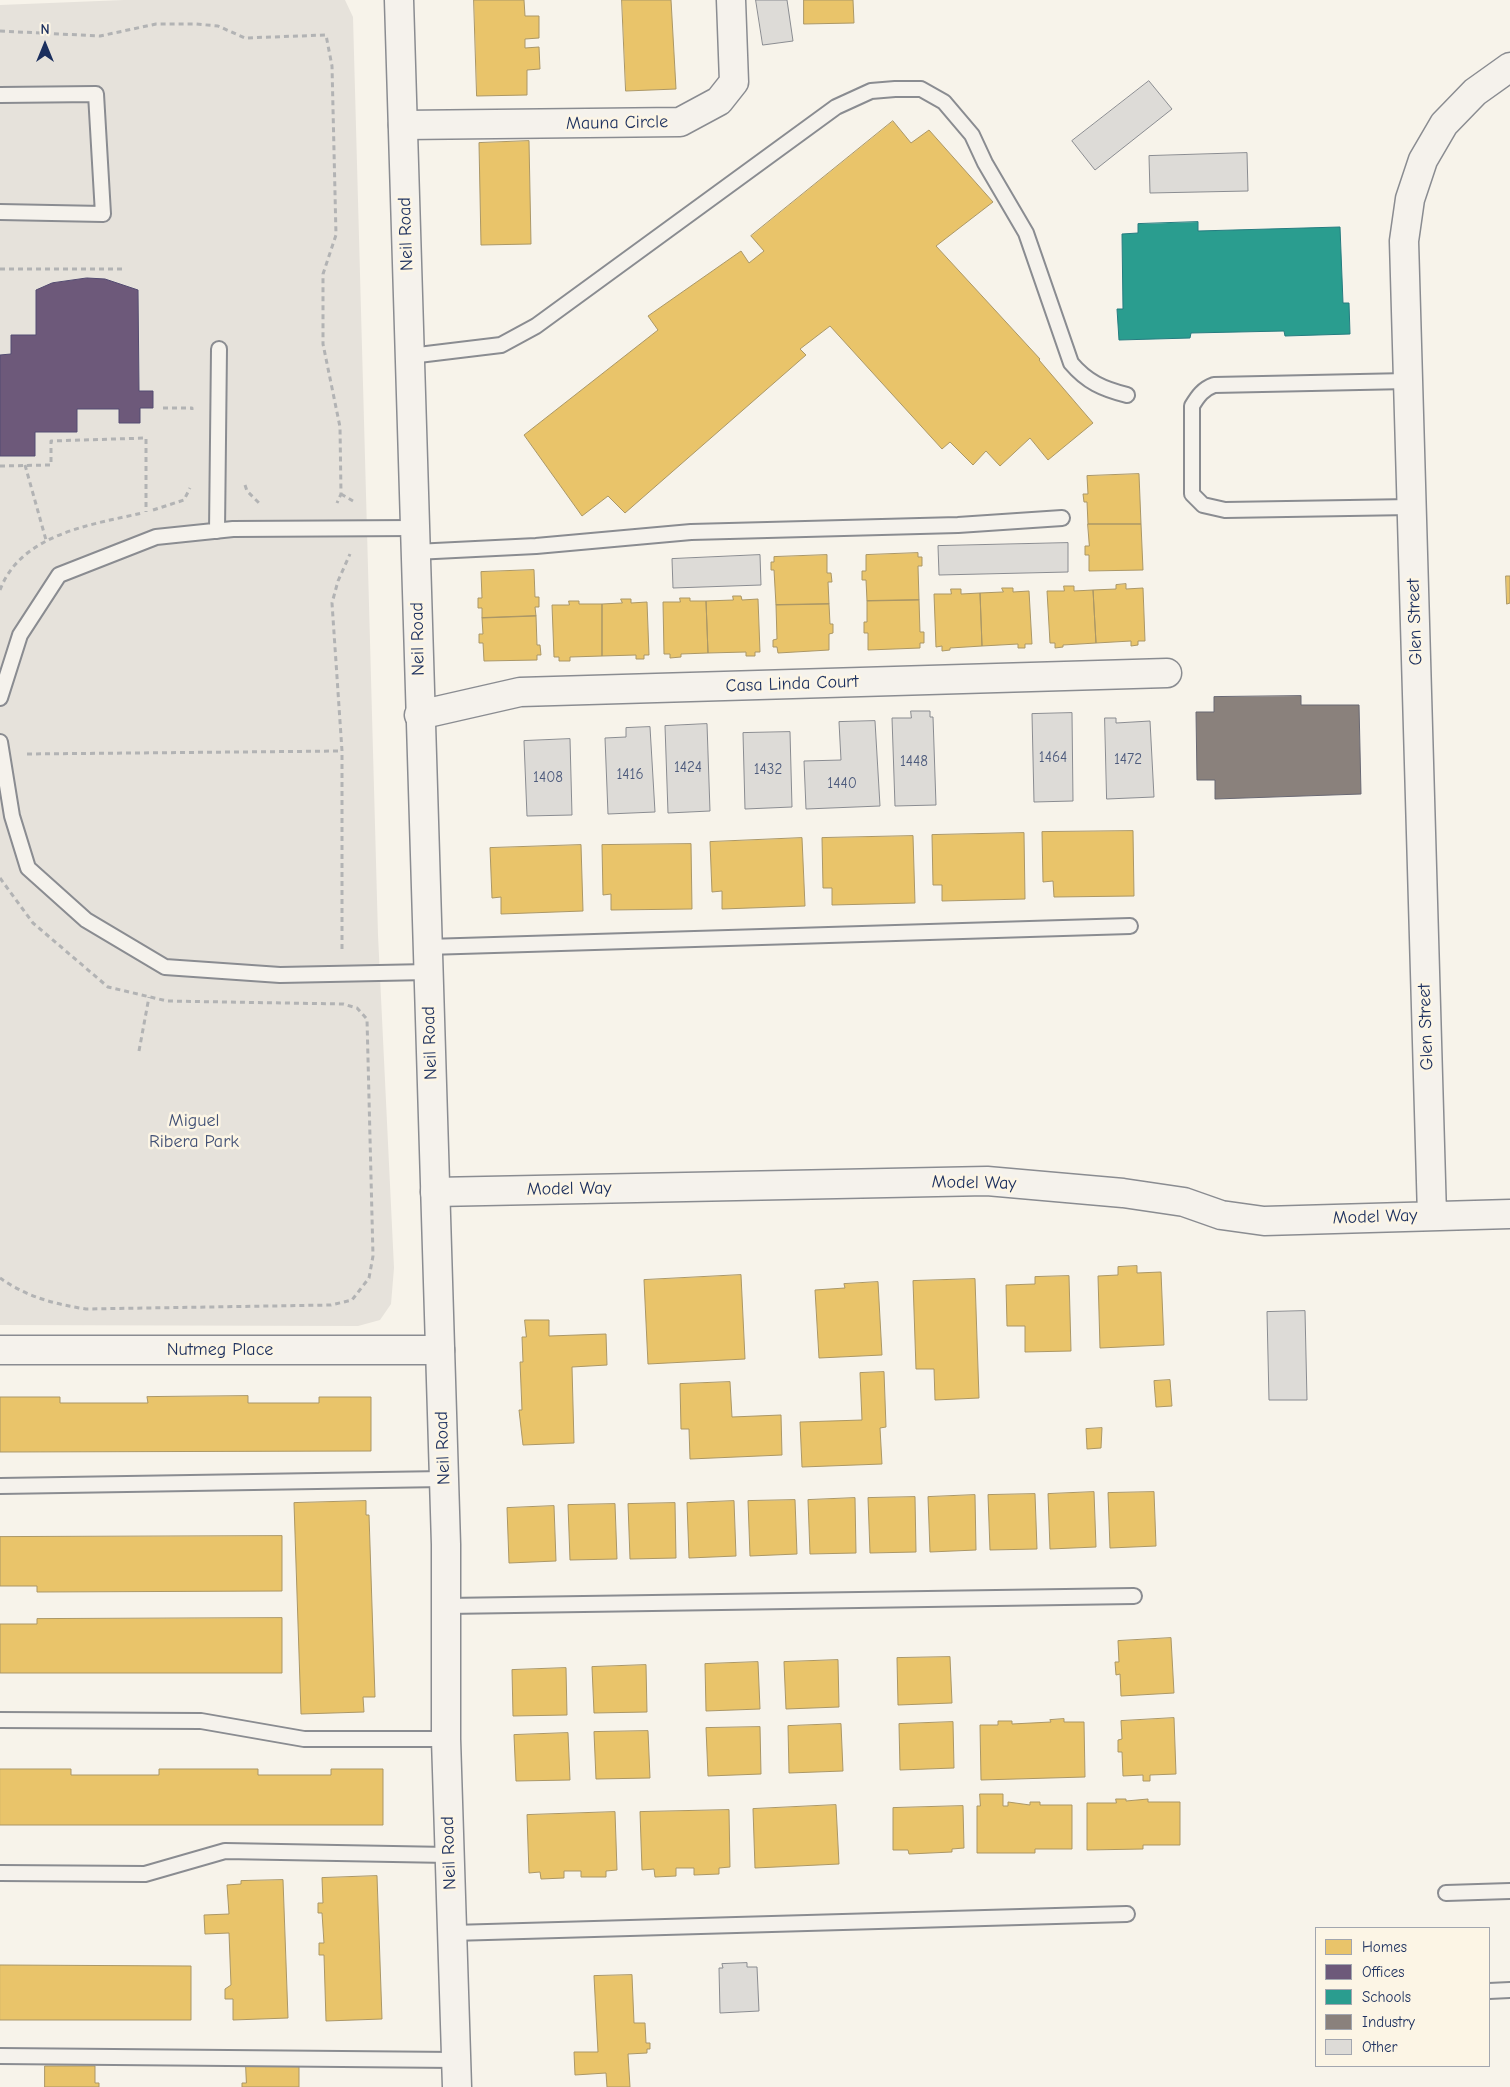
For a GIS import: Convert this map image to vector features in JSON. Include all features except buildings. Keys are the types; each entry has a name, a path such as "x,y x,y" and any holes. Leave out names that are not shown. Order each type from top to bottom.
{"street":[{"name":"Neil Road","path":"399,0 444,1479 446,1740 456,2087"},
{"name":"Mauna Circle","path":"402,126 680,122 718,101 734,82 731,0"},
{"name":"Glen Street","path":"1432,1216 1404,241 1410,199 1423,160 1444,124 1475,92 1510,67"},
{"name":"Casa Linda Court","path":"420,715 520,692 1167,673"},
{"name":"Model Way","path":"435,1192 987,1181 1123,1193 1184,1202 1221,1215 1264,1221 1510,1214"},
{"name":"Nutmeg Place","path":"0,1350 440,1350"}],"lane":[{"path":"410,356 500,345 527,331 664,235 836,106 871,91 921,89 944,102 972,135 985,163 1026,233 1071,363 1081,375 1100,388 1126,395"},
{"path":"0,95 96,94 103,214 0,212"},
{"path":"217,531 219,349"},
{"path":"1408,381 1214,385 1207,387 1199,394 1192,406 1192,494 1203,506 1226,510 1411,507"},
{"path":"0,698 20,636 59,575 156,537 217,531 536,546 691,532 958,525 1062,518"},
{"path":"1,748 12,816 28,868 86,920 165,967 280,975 428,959 1130,926"},
{"path":"0,1486 444,1479"},
{"path":"446,1606 1134,1596"},
{"path":"0,1720 201,1720 304,1740 446,1740"},
{"path":"0,1873 145,1874 225,1851 449,1855"},
{"path":"1446,1892 1510,1891"},
{"path":"452,1933 1126,1914"},
{"path":"1490,1991 1510,1990"},
{"path":"0,2056 456,2060"}],"path":[{"path":"0,31 100,36 156,24 196,24 218,26 246,38 326,35 332,66 336,235 323,274 323,344 340,427 341,494 338,503 329,504"},
{"path":"0,269 122,269"},
{"path":"163,408 192,408 192,417"},
{"path":"0,466 51,465 51,441 146,438 146,512"},
{"path":"25,465 46,540"},
{"path":"0,590 1,583 25,553 46,540 184,500 193,482"},
{"path":"244,482 247,491 260,505"},
{"path":"341,494 353,501"},
{"path":"342,954 342,751 332,603 338,580 352,552"},
{"path":"1,748 342,751"},
{"path":"0,878 32,923 108,987 167,1001 342,1004 357,1008 367,1019 373,1256 369,1278 352,1300 331,1305 86,1309 50,1303 18,1291 0,1278"},
{"path":"139,1051 149,997"}],"green space":[{"name":"Miguel Ribera Park","path":"124,0 345,0 353,17 378,935 394,1268 391,1304 380,1320 358,1326 0,1325 0,5"}]}
